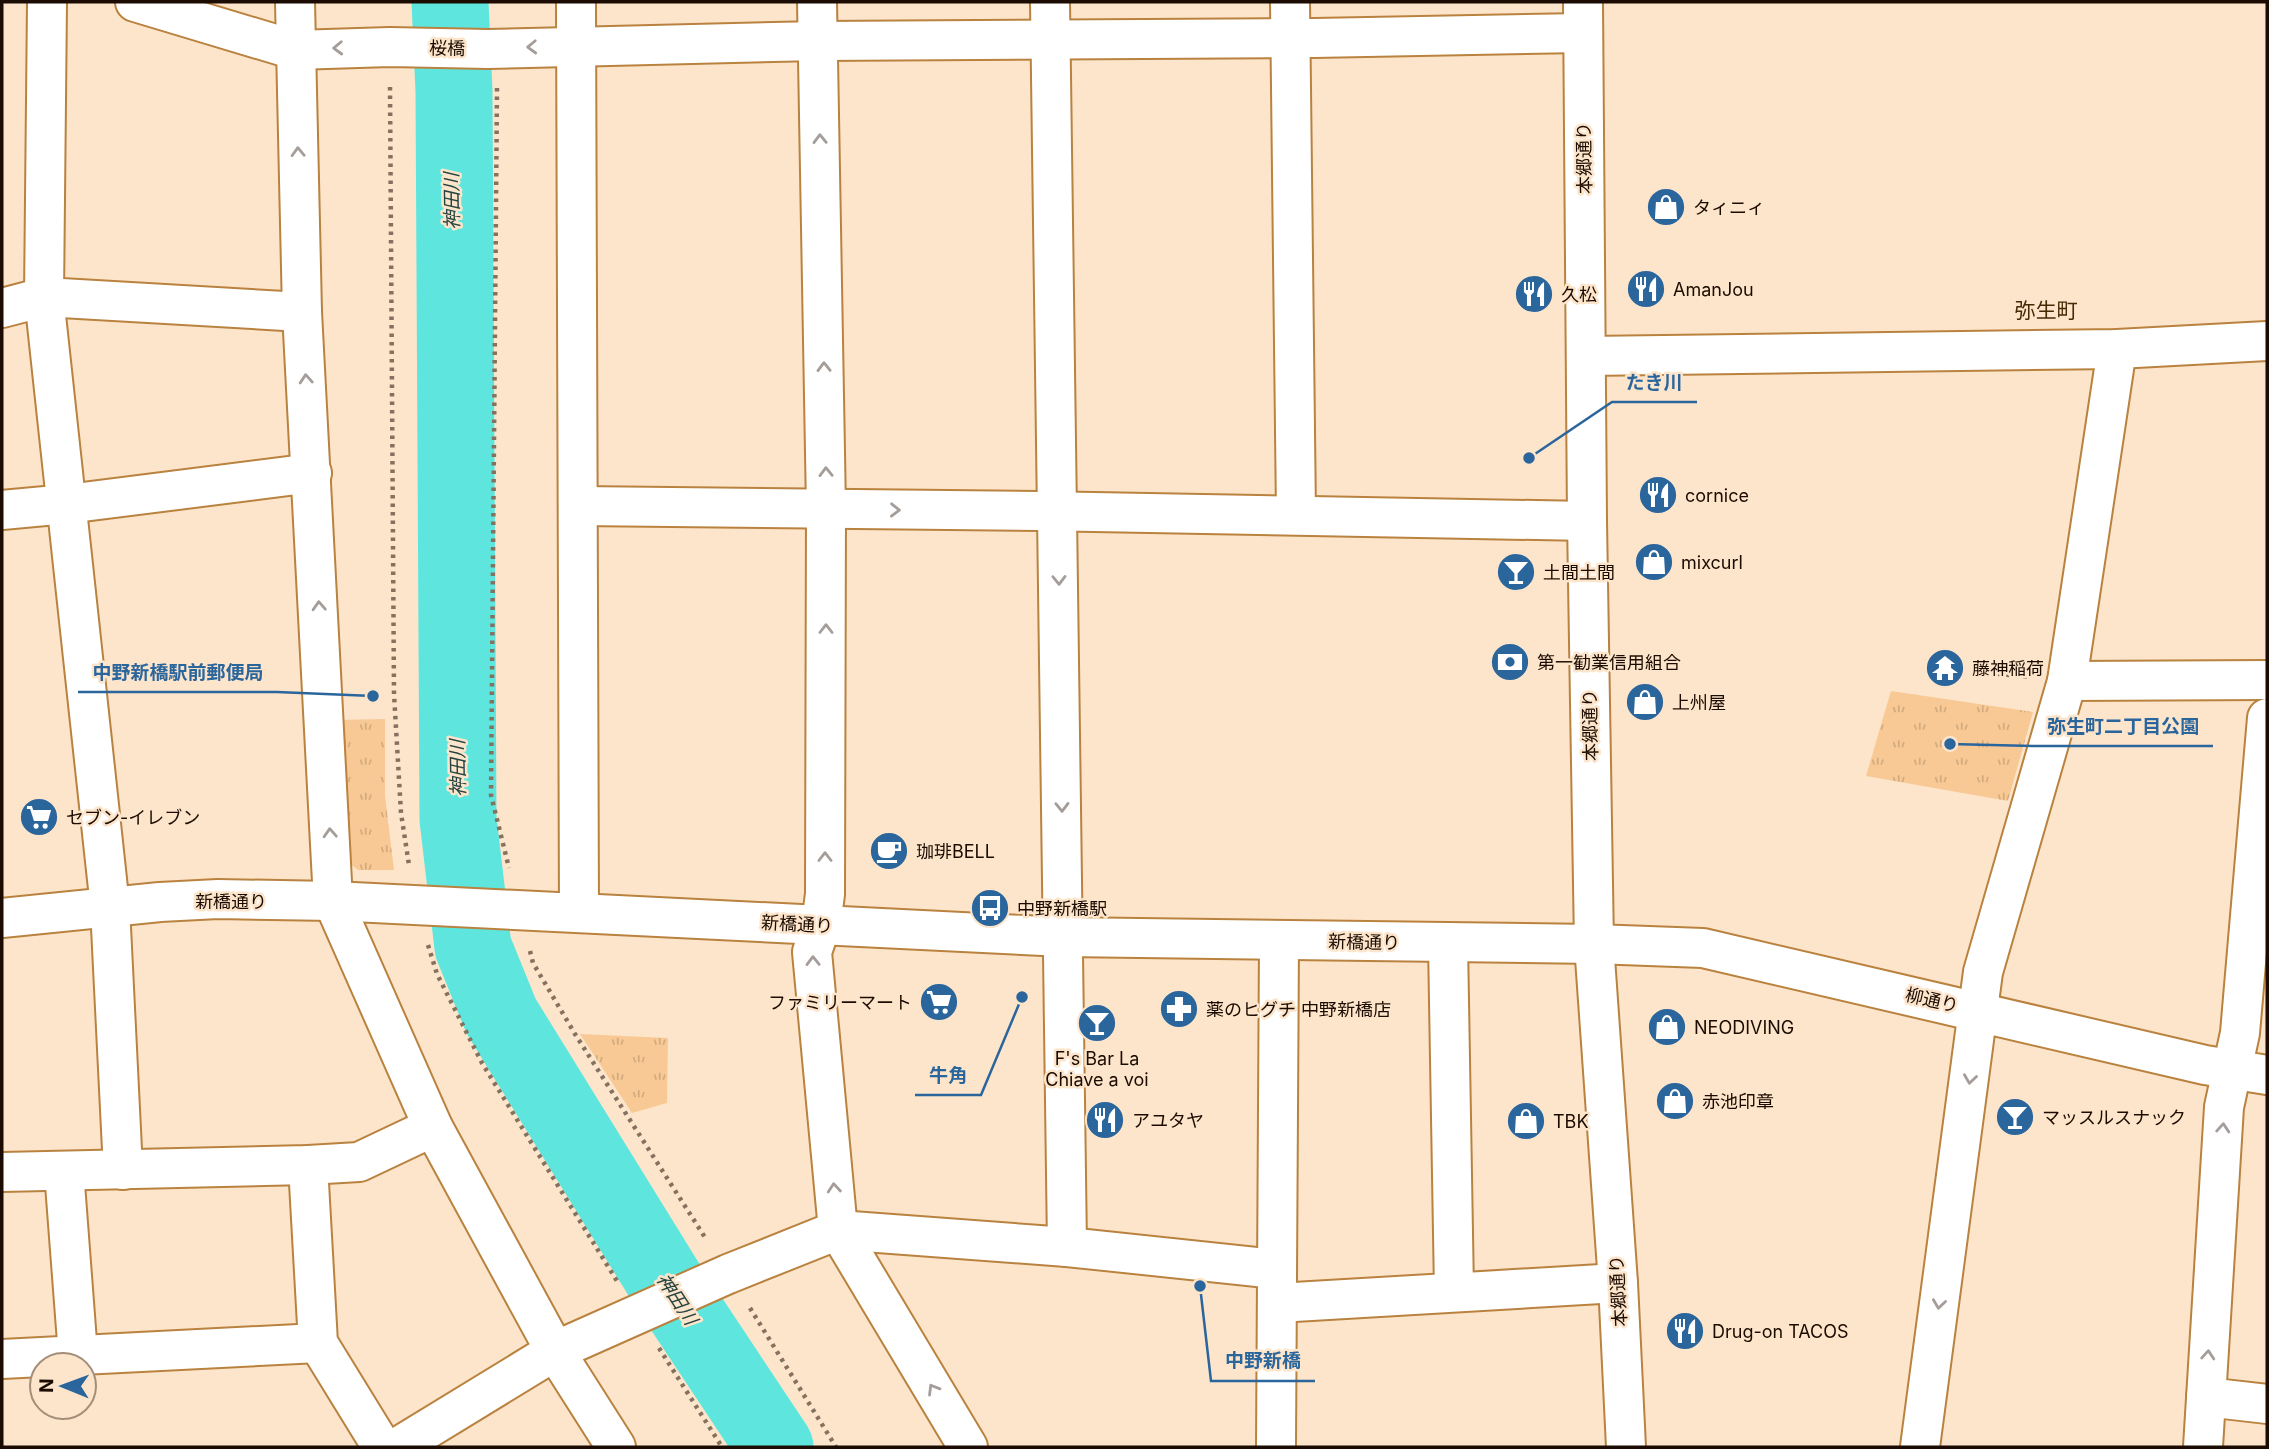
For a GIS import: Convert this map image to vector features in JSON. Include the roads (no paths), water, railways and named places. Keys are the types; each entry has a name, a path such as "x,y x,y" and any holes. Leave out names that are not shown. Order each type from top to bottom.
{"street":[{"path":"47,2 44,297 110,907 123,1170"},
{"name":"桜橋","path":"135,2 295,50 398,47 488,49 818,41 1050,20 1583,17"},
{"path":"295,2 302,312 333,901 433,1127 555,1351 617,1447"},
{"path":"576,2 579,912"},
{"path":"817,2 826,509 825,894 821,925 811,953 838,1230 968,1447"},
{"name":"本郷通り","path":"1583,17 1594,944 1618,1283 1626,1447"},
{"path":"1050,20 1068,1247"},
{"path":"1289,20 1296,516"},
{"path":"2,307 44,297 302,312"},
{"path":"1586,356 2117,349 2267,341"},
{"path":"1920,1447 1980,1011 1983,972 2067,681 2117,349"},
{"path":"2,510 312,473"},
{"path":"578,506 1058,511 1587,521"},
{"path":"2067,681 2267,680"},
{"path":"2203,1447 2224,1107 2250,1073 2240,1033 2267,718"},
{"name":"新橋通り","path":"2,918 218,899 333,901 579,912 1064,937 1594,944"},
{"path":"1276,1447 1279,941"},
{"path":"1448,943 1454,1292"},
{"name":"柳通り","path":"1594,944 1703,948 2250,1073"},
{"path":"2,1172 309,1165 359,1161 433,1127"},
{"path":"309,1165 318,1343 382,1447"},
{"path":"64,1171 78,1351"},
{"path":"398,1447 555,1351 720,1278 838,1230 1068,1247 1277,1286 1454,1292 1618,1283"},
{"path":"98,1353 318,1343"},
{"path":"2,1359 28,1357"},
{"path":"2206,1397 2267,1404"}],"waterway":[{"name":"神田川","path":"450,2 454,91 458,819 473,947 501,1016 666,1283 775,1447"}],"place":[{"name":"タィニィ","path":"1666,207"},
{"name":"AmanJou","path":"1646,289"},
{"name":"久松","path":"1534,294"},
{"name":"たき川","path":"1529,458"},
{"name":"cornice","path":"1658,495"},
{"name":"mixcurl","path":"1654,562"},
{"name":"土間土間","path":"1516,572"},
{"name":"第一勧業信用組合","path":"1510,662"},
{"name":"藤神稲荷","path":"1945,668"},
{"name":"中野新橋駅前郵便局","path":"373,696"},
{"name":"上州屋","path":"1645,702"},
{"name":"弥生町二丁目公園","path":"1950,744"},
{"name":"セブン-イレブン","path":"39,817"},
{"name":"珈琲BELL","path":"889,851"},
{"name":"中野新橋駅","path":"990,908"},
{"name":"牛角","path":"1022,997"},
{"name":"ファミリーマート","path":"939,1002"},
{"name":"薬のヒグチ 中野新橋店","path":"1179,1009"},
{"name":"F's Bar La Chiave a voi","path":"1097,1023"},
{"name":"NEODIVING","path":"1667,1027"},
{"name":"赤池印章","path":"1675,1101"},
{"name":"マッスルスナック","path":"2015,1117"},
{"name":"アユタヤ","path":"1105,1120"},
{"name":"TBK","path":"1526,1121"},
{"name":"中野新橋","path":"1200,1286"},
{"name":"Drug-on TACOS","path":"1685,1331"}],"district":[{"name":"弥生町","path":"2046,310"}]}
